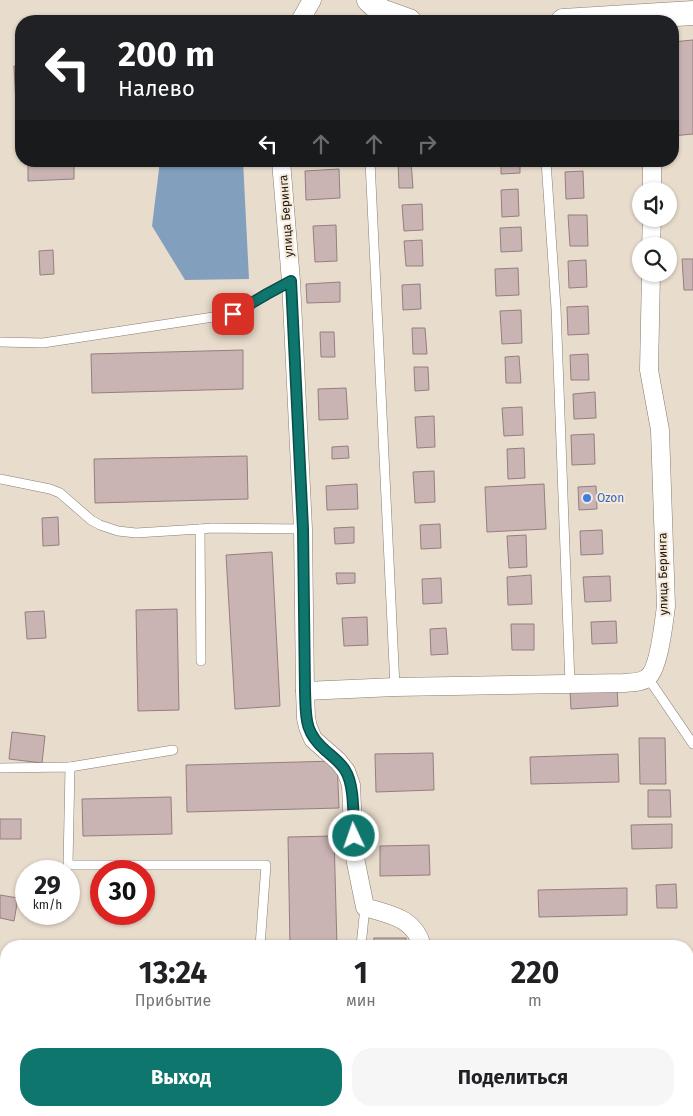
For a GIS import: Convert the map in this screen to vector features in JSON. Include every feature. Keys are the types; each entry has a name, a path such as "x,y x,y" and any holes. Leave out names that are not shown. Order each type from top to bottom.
{"street":[{"path":"303,15 312,0"},
{"path":"376,11 390,15"},
{"path":"646,15 693,12"},
{"name":"улица Беринга","path":"282,167 291,281 303,529 306,718 313,739 338,761 346,771 351,785 354,853 364,907"},
{"path":"652,167 652,182"},
{"name":"улица Беринга","path":"648,678 654,668 662,635 666,606 660,430 649,370 651,282"},
{"path":"305,691 395,687 624,683 638,682 648,678"},
{"path":"364,907 396,917 408,923 417,933 420,940"}],"lane":[{"path":"370,167 395,687"},
{"path":"546,167 556,308 570,684"},
{"path":"0,342 43,343 233,314 291,281"},
{"path":"0,479 55,491 70,500 92,520 118,532 136,534 212,528 303,529"},
{"path":"200,529 201,661"},
{"path":"648,678 693,744"},
{"path":"0,768 70,767 173,750"},
{"path":"70,767 68,865 266,865 260,940"},
{"path":"361,940 364,907"}],"water":[{"path":"159,167 243,167 249,279 185,280 152,226"}],"building":[{"path":"693,40 693,134 679,135 679,41"},
{"path":"28,167 74,167 74,179 28,181"},
{"path":"398,167 411,167 413,188 399,188"},
{"path":"501,167 520,167 520,173 501,174"},
{"path":"339,169 340,198 306,200 305,171"},
{"path":"583,171 584,198 566,199 565,172"},
{"path":"518,189 519,216 502,217 501,190"},
{"path":"422,204 423,230 404,231 402,205"},
{"path":"568,215 587,215 588,246 570,246"},
{"path":"336,225 337,261 315,262 313,226"},
{"path":"521,227 522,251 501,252 500,228"},
{"path":"422,240 423,266 406,266 404,241"},
{"path":"53,250 54,274 40,275 39,251"},
{"path":"682,259 693,259 693,290 684,290"},
{"path":"586,260 587,287 569,288 568,261"},
{"path":"518,268 519,295 496,296 495,269"},
{"path":"340,282 340,302 307,303 306,284"},
{"path":"420,284 421,309 403,310 402,285"},
{"path":"588,306 589,334 568,335 567,307"},
{"path":"521,310 522,343 502,344 500,311"},
{"path":"412,328 425,328 427,354 413,354"},
{"path":"320,332 334,332 335,357 321,357"},
{"path":"243,350 243,389 92,393 91,354"},
{"path":"588,354 589,380 571,380 570,355"},
{"path":"519,356 521,383 506,383 505,357"},
{"path":"414,367 428,367 429,390 415,391"},
{"path":"346,388 348,419 319,420 318,389"},
{"path":"595,392 596,418 574,419 573,394"},
{"path":"522,407 523,435 504,436 502,408"},
{"path":"434,416 435,447 417,448 415,417"},
{"path":"594,434 595,464 572,465 571,435"},
{"path":"348,446 349,458 332,459 332,447"},
{"path":"524,448 525,478 508,479 507,449"},
{"path":"247,456 248,499 95,503 94,459"},
{"path":"434,471 435,502 415,503 413,472"},
{"path":"357,484 358,509 327,510 326,486"},
{"path":"544,484 546,529 487,532 485,487"},
{"path":"596,486 597,509 579,510 578,487"},
{"path":"58,517 59,545 43,546 42,518"},
{"path":"440,524 441,548 421,549 420,525"},
{"path":"354,527 354,543 335,544 334,528"},
{"path":"602,530 603,554 581,555 580,531"},
{"path":"526,535 527,567 509,568 507,536"},
{"path":"272,552 280,706 235,709 226,555"},
{"path":"336,573 355,573 355,583 337,584"},
{"path":"531,575 532,604 508,605 507,577"},
{"path":"610,576 611,601 585,602 583,577"},
{"path":"441,578 442,603 423,604 422,579"},
{"path":"177,609 179,710 138,711 136,610"},
{"path":"44,611 46,638 27,639 25,612"},
{"path":"367,617 368,645 344,646 342,618"},
{"path":"616,621 617,643 592,644 591,622"},
{"path":"511,624 534,624 534,650 512,650"},
{"path":"446,628 448,654 431,655 430,629"},
{"path":"617,688 618,706 571,709 570,691"},
{"path":"12,732 45,736 42,763 9,759"},
{"path":"639,738 665,738 666,784 640,784"},
{"path":"433,753 434,790 376,792 375,754"},
{"path":"618,754 619,782 531,784 530,757"},
{"path":"337,761 339,808 187,812 186,765"},
{"path":"648,790 670,790 671,817 648,817"},
{"path":"171,797 172,834 83,836 82,799"},
{"path":"0,819 21,819 21,839 0,839"},
{"path":"672,824 672,848 632,849 631,825"},
{"path":"334,836 337,940 290,940 288,837"},
{"path":"429,845 430,875 380,876 380,846"},
{"path":"676,884 677,908 657,908 656,885"},
{"path":"627,888 627,915 539,917 538,890"},
{"path":"0,895 15,898 14,921 0,918"},
{"path":"374,938 406,938 406,940 374,940"}],"place":[{"name":"Ozon","path":"587,498"}],"route":[{"path":"233,314 291,281 303,529 306,718 313,739 338,761 346,771 351,785 354,836"}]}
